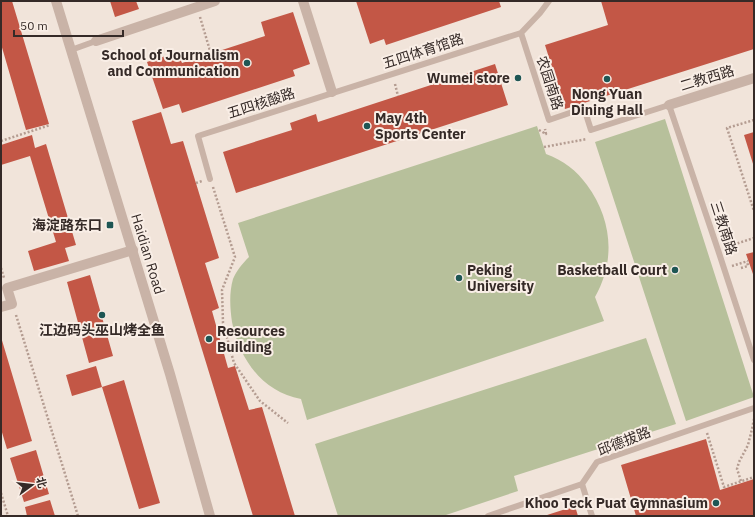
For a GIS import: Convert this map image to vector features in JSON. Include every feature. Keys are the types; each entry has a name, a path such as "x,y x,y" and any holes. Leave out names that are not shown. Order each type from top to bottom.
{"street":[{"name":"Haidian Road","path":"56,1 170,374 210,516"},
{"path":"96,41 215,1"},
{"path":"303,1 332,92"},
{"name":"二教西路","path":"669,105 754,78"},
{"path":"1,307 12,304 7,288 132,250"}],"lane":[{"path":"521,33 549,1"},
{"name":"五四体育馆路","path":"332,92 521,33"},
{"name":"农园南路","path":"521,33 549,120 584,108 591,130"},
{"path":"71,50 96,41"},
{"name":"五四核酸路","path":"210,179 198,136 332,92"},
{"path":"591,130 669,105"},
{"name":"三教南路","path":"669,105 754,360"},
{"name":"邱德拔路","path":"582,484 597,462 754,408"},
{"path":"488,516 582,484 592,516"}],"path":[{"path":"197,7 211,54"},
{"path":"754,120 727,128 754,211"},
{"path":"1,141 50,125"},
{"path":"544,147 593,138 591,130"},
{"path":"210,179 235,258 222,290 223,323 234,363 260,401 288,423"},
{"path":"718,250 754,238"},
{"path":"741,268 748,266 746,261"},
{"path":"12,304 78,516"},
{"path":"741,481 737,469 748,445 754,416"},
{"path":"705,425 724,487 754,477"},
{"path":"1,493 8,516"}],"green space":[{"name":"Basketball Court","path":"665,119 754,397 686,421 595,142"},
{"path":"537,126 546,154 569,166 579,175 587,185 602,212 608,240 608,254 602,283 595,297 604,321 307,420 301,399 287,395 275,389 254,371 240,348 231,317 230,295 233,279 240,267 249,257 238,223"},
{"path":"646,338 676,424 514,476 518,491 443,516 338,516 315,444"}],"building":[{"path":"1,1 12,1 49,124 26,130 1,44"},
{"path":"110,1 136,1 139,9 115,17"},
{"path":"356,1 499,1 501,7 386,45 384,39 370,44"},
{"name":"Nong Yuan Dining Hall","path":"601,1 754,1 754,49 565,109 545,45 608,25"},
{"name":"School of Journalism and Communication","path":"293,12 310,64 293,70 295,76 182,113 179,104 163,109 147,62 178,52 182,63 265,36 261,22"},
{"name":"May 4th Sports Center","path":"495,64 508,105 236,193 223,152 292,130 290,123 316,114 318,122"},
{"name":"Resources Building","path":"161,112 171,144 183,141 219,258 205,263 219,308 212,311 228,368 235,366 249,410 262,407 295,516 253,516 132,121"},
{"path":"754,132 754,167 744,135"},
{"path":"32,135 35,148 46,144 76,245 65,248 69,261 34,271 28,251 56,242 30,156 1,165 1,145"},
{"path":"754,252 754,277 746,254"},
{"path":"90,275 113,356 89,363 67,282"},
{"path":"1,337 32,441 7,449 1,429"},
{"path":"96,366 102,387 72,396 66,375"},
{"path":"124,380 160,503 139,509 102,387"},
{"path":"706,439 720,490 754,479 754,516 636,516 621,465"},
{"path":"36,450 49,494 24,502 10,458"},
{"path":"50,500 55,516 27,516 25,507"},
{"path":"575,506 578,516 544,516"}],"place":[{"name":"School of Journalism and Communication","path":"247,63"},
{"name":"Wumei store","path":"518,78"},
{"name":"Nong Yuan Dining Hall","path":"607,79"},
{"name":"May 4th Sports Center","path":"367,126"},
{"name":"海淀路东口","path":"110,225"},
{"name":"Basketball Court","path":"675,270"},
{"name":"Peking University","path":"459,278"},
{"name":"江边码头巫山烤全鱼","path":"102,315"},
{"name":"Resources Building","path":"209,339"},
{"name":"Khoo Teck Puat Gymnasium","path":"716,503"}]}
